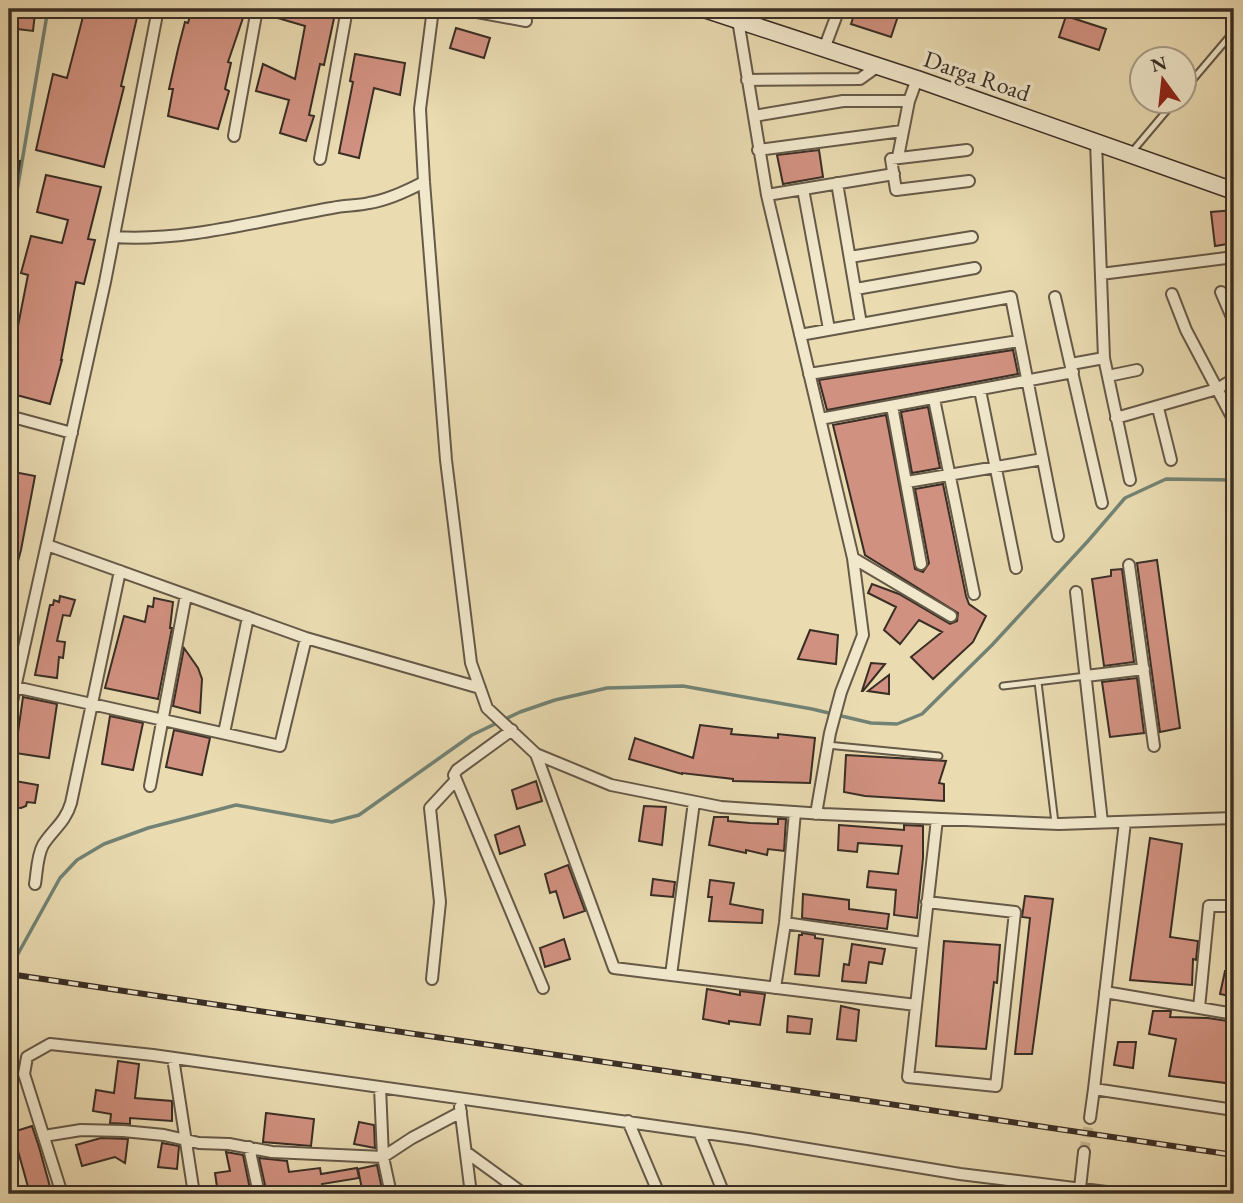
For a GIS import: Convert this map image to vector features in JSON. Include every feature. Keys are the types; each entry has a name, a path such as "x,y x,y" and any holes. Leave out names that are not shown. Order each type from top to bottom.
{"street":[{"path":"9,715 114,237 158,9"},
{"path":"234,136 257,9"},
{"path":"320,159 347,9"},
{"path":"433,9 420,108 424,182 446,460 471,663 487,708 536,754 611,785 721,807 816,814 1055,823 1234,818"},
{"path":"461,9 526,21"},
{"path":"824,49 839,9"},
{"name":"Darga Road","path":"710,10 917,79 1234,191"},
{"path":"738,20 766,195 853,558 863,635 841,692 830,733 816,814"},
{"path":"747,80 860,79 878,66"},
{"path":"898,157 909,101 917,79"},
{"path":"754,116 844,102 909,101"},
{"path":"758,150 902,131"},
{"path":"1096,141 1104,358 1130,480"},
{"path":"967,150 891,159 896,190 969,181"},
{"path":"766,195 894,174"},
{"path":"114,237 139,239 297,216 370,203 424,182"},
{"path":"837,183 862,324"},
{"path":"803,189 829,329"},
{"path":"850,257 972,237"},
{"path":"1101,274 1234,257"},
{"path":"856,289 975,268"},
{"path":"1221,292 1234,322"},
{"path":"1172,294 1186,330 1234,421"},
{"path":"800,335 1011,297 1058,536"},
{"path":"1055,297 1102,503"},
{"path":"809,374 1019,341"},
{"path":"820,419 1028,382 1104,358"},
{"path":"1108,376 1137,370"},
{"path":"1116,418 1217,389 1234,379"},
{"path":"980,390 1016,568"},
{"path":"934,398 974,594"},
{"path":"892,406 921,564"},
{"path":"1158,408 1171,460"},
{"path":"9,416 72,433"},
{"path":"907,482 1043,459"},
{"path":"47,545 306,638 480,688"},
{"path":"853,558 951,615"},
{"path":"1129,565 1154,746"},
{"path":"35,884 43,845 65,820 69,811 120,571"},
{"path":"1076,592 1102,822"},
{"path":"150,786 186,595"},
{"path":"224,733 248,617"},
{"path":"15,687 280,746 306,638"},
{"path":"1086,677 1144,669"},
{"path":"510,728 457,770 456,780 543,988"},
{"path":"536,754 614,968 916,1005"},
{"path":"432,979 440,902 430,808 456,780"},
{"path":"671,975 694,802"},
{"path":"775,988 785,923 795,812"},
{"path":"928,902 1016,912 996,1086 908,1077 937,819"},
{"path":"1090,1118 1125,822"},
{"path":"1199,1008 1209,906 1234,906"},
{"path":"785,923 922,943"},
{"path":"1105,992 1234,1014"},
{"path":"62,1194 24,1074 27,1057 50,1044 173,1058 628,1121 960,1174 1123,1194"},
{"path":"173,1058 194,1194"},
{"path":"380,1087 383,1157 391,1194"},
{"path":"1094,1089 1234,1110"},
{"path":"459,1098 471,1194"},
{"path":"44,1136 81,1130 164,1135 272,1152 383,1157 461,1112"},
{"path":"628,1121 659,1194"},
{"path":"699,1132 724,1194"},
{"path":"249,1147 259,1194"},
{"path":"466,1152 524,1194"},
{"path":"1080,1188 1084,1152"}],"lane":[{"path":"1198,73 1228,37 1232,18 1228,9"},
{"path":"1130,153 1162,116"},
{"path":"1003,686 1086,677"},
{"path":"1038,682 1055,823"},
{"path":"827,745 939,756"}],"building":[{"path":"9,9 35,13 33,31 9,28"},
{"path":"85,9 139,9 121,86 124,87 104,167 36,150 53,74 67,78"},
{"path":"192,9 231,9 245,12 228,62 231,63 225,89 229,91 218,129 168,116 173,89 169,89 185,22 188,23"},
{"path":"265,9 336,9 324,65 320,64 309,115 314,116 306,141 280,133 289,100 256,91 263,64 295,79 305,26 264,14"},
{"path":"856,9 875,9 898,16 891,37 851,24"},
{"path":"1066,16 1106,29 1099,50 1059,37"},
{"path":"456,28 490,38 484,58 450,48"},
{"path":"355,54 405,63 400,95 374,88 359,158 339,153 353,82 350,81"},
{"path":"819,150 823,177 783,184 777,155"},
{"path":"20,161 15,197 9,197 9,163"},
{"path":"46,175 101,187 88,239 95,240 84,284 76,282 62,360 50,404 9,393 9,345 14,346 28,275 21,273 31,236 62,243 68,220 37,212"},
{"path":"1234,210 1234,243 1215,246 1211,212"},
{"path":"1013,350 1018,374 827,410 819,380"},
{"path":"928,407 940,468 912,473 901,412"},
{"path":"886,415 915,569 923,572 929,563 915,489 943,484 966,596 969,604 986,616 973,642 933,679 911,657 942,632 919,620 900,644 884,630 896,607 868,593 872,584 899,594 950,624 957,621 958,613 865,555 833,425"},
{"path":"14,472 35,476 12,584 9,583 9,500"},
{"path":"1157,560 1180,728 1160,732 1137,563"},
{"path":"1122,569 1134,662 1104,666 1092,579 1111,576 1111,570"},
{"path":"60,596 75,600 70,616 63,615 57,641 65,642 63,658 59,657 57,678 35,675 50,605 53,605 54,600 59,602"},
{"path":"154,598 173,602 172,628 158,699 105,688 124,616 145,622 148,606 153,607"},
{"path":"810,630 838,635 836,664 798,659"},
{"path":"184,648 202,679 200,713 173,706"},
{"path":"871,663 885,664 862,691"},
{"path":"889,675 889,694 868,691"},
{"path":"1137,678 1144,733 1110,737 1102,682"},
{"path":"23,697 57,704 49,758 15,753"},
{"path":"110,716 143,723 133,770 102,764"},
{"path":"700,725 732,729 731,734 778,738 778,734 815,738 810,783 733,781 682,774 629,759 635,738 693,758"},
{"path":"174,730 210,738 202,775 166,767"},
{"path":"846,755 946,761 939,783 944,784 944,801 865,796 844,792"},
{"path":"15,781 38,785 35,803 27,802 26,806 21,808 10,807"},
{"path":"536,781 542,801 517,809 512,790"},
{"path":"644,806 666,807 662,845 639,841"},
{"path":"714,817 728,817 728,821 778,824 778,819 786,819 784,851 768,849 767,855 709,845"},
{"path":"839,825 904,830 904,825 923,826 917,918 894,915 896,890 867,887 869,871 898,874 902,846 858,843 857,852 838,850"},
{"path":"519,826 525,845 500,854 495,835"},
{"path":"1150,838 1182,844 1170,937 1198,941 1196,960 1193,959 1192,985 1130,980"},
{"path":"568,865 585,911 564,918 556,891 550,893 545,874"},
{"path":"653,879 675,882 673,897 651,895"},
{"path":"710,880 734,883 730,904 763,910 762,923 709,921 712,897 708,897"},
{"path":"803,894 849,900 849,909 889,914 887,929 802,918"},
{"path":"1025,896 1053,899 1032,1054 1015,1054 1030,918 1022,917"},
{"path":"802,933 823,939 819,976 795,974 799,935"},
{"path":"564,939 570,959 545,967 540,948"},
{"path":"944,941 1000,945 986,1049 936,1046"},
{"path":"852,944 885,949 882,964 869,962 866,983 842,981 844,964 849,965"},
{"path":"1225,971 1234,971 1234,997 1220,994"},
{"path":"707,989 740,995 740,991 765,994 760,1025 729,1021 729,1024 703,1019"},
{"path":"841,1006 859,1010 856,1041 837,1039"},
{"path":"1153,1011 1171,1011 1170,1017 1234,1022 1234,1084 1169,1076 1176,1039 1149,1034"},
{"path":"788,1016 812,1019 810,1034 787,1032"},
{"path":"1118,1042 1136,1042 1133,1068 1114,1065"},
{"path":"118,1061 139,1064 135,1098 172,1101 172,1121 130,1118 130,1124 110,1123 111,1114 93,1111 96,1090 114,1093"},
{"path":"266,1113 314,1119 311,1146 263,1142"},
{"path":"359,1122 374,1125 375,1148 354,1144"},
{"path":"32,1126 52,1194 30,1194 18,1151 9,1153 9,1142 15,1141 13,1132"},
{"path":"101,1138 128,1139 125,1163 115,1157 82,1166 76,1145"},
{"path":"162,1143 179,1146 177,1169 158,1167"},
{"path":"226,1152 243,1155 251,1194 218,1194 215,1173 230,1171"},
{"path":"259,1158 287,1161 289,1172 320,1168 321,1174 357,1168 359,1178 322,1184 323,1194 267,1194"},
{"path":"377,1165 383,1194 363,1194 358,1169"}],"waterway":[{"path":"9,238 48,9"},
{"path":"9,970 60,878 77,860 104,844 148,828 236,805 332,822 359,815 472,735 520,712 555,700 607,688 683,686 812,709 871,723 897,724 922,714 992,645 1125,498 1166,479 1234,480"}],"tunnel":[{"path":"1084,1152 1090,1118"}],"railway":[{"path":"9,974 1234,1155"}]}
